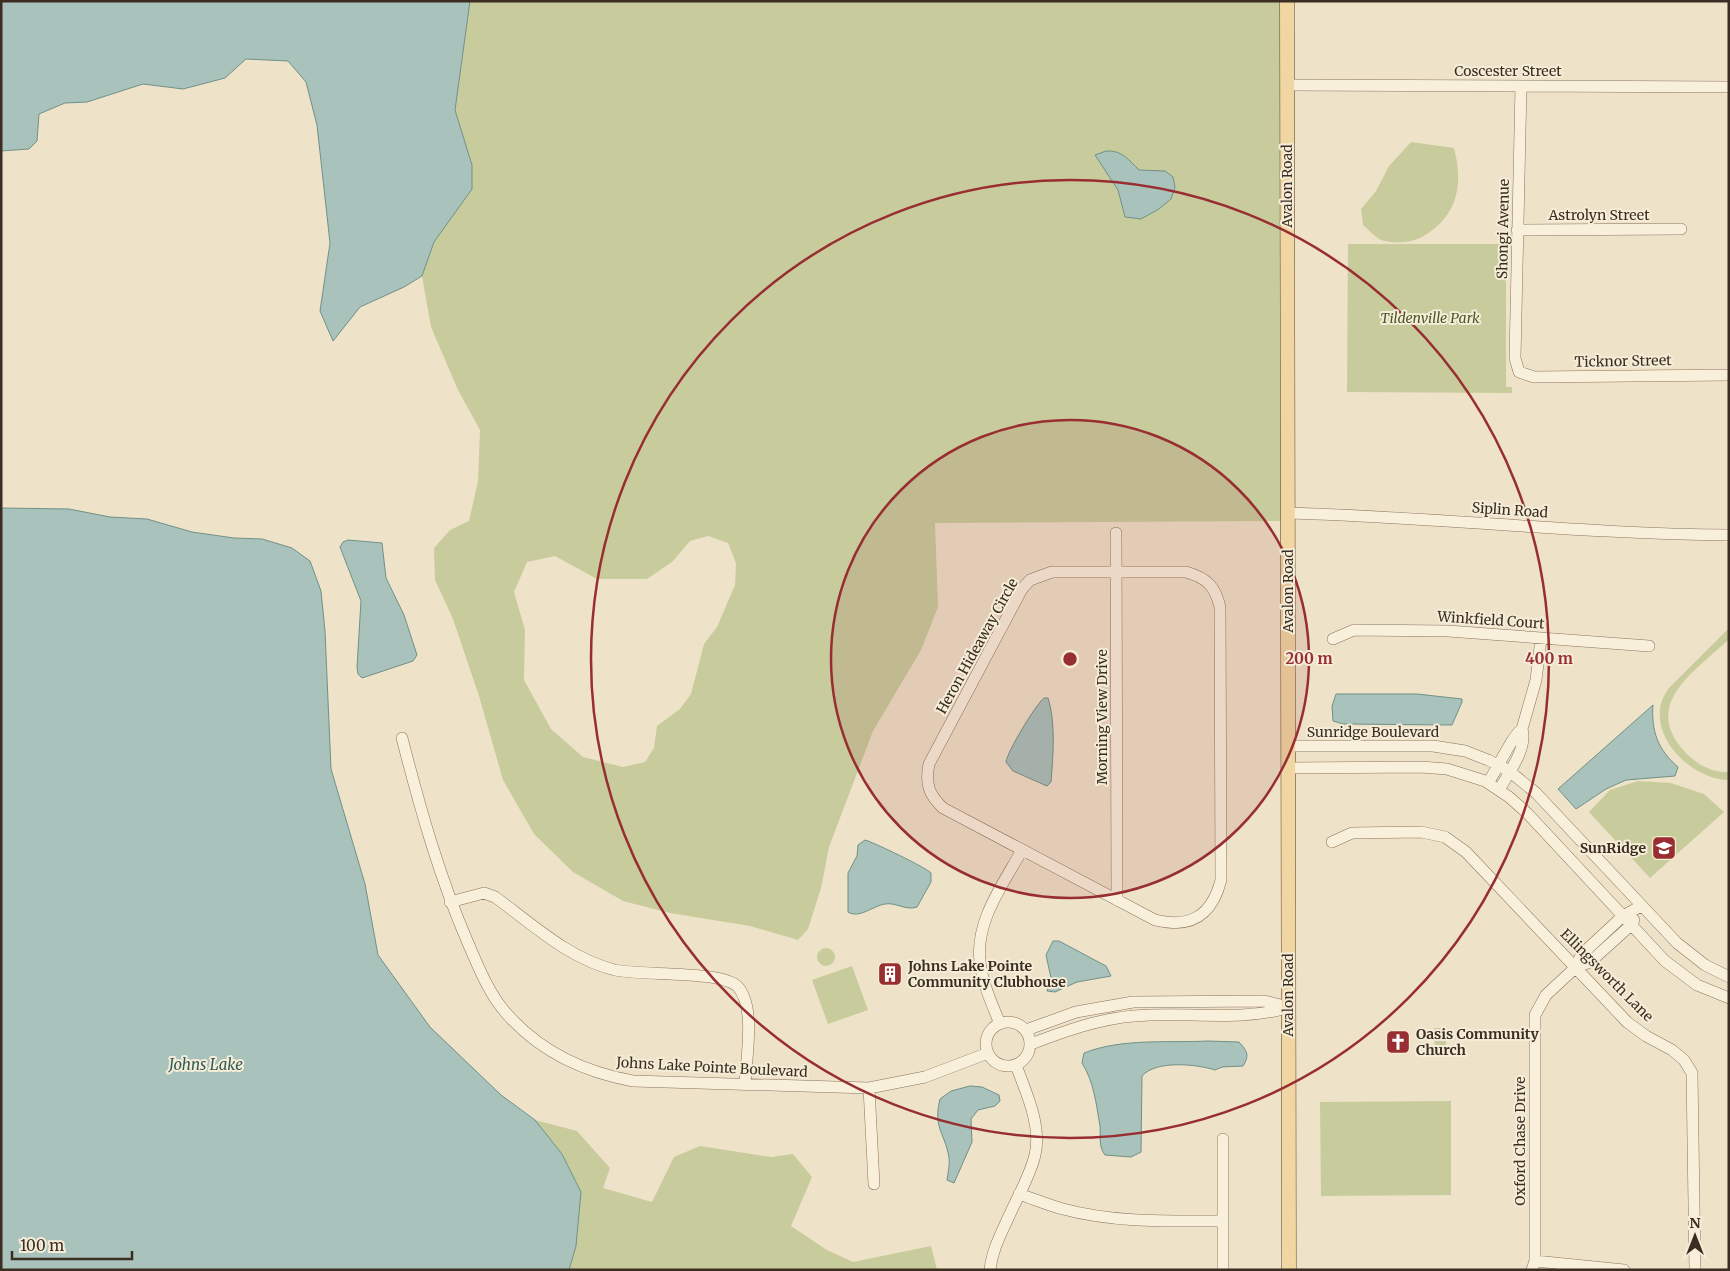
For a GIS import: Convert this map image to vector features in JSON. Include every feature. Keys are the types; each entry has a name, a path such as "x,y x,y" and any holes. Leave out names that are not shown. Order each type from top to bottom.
{"main road":[{"name":"Avalon Road","path":"1286,1 1289,1270"}],"street":[{"name":"Coscester Street","path":"1287,85 1729,87"},
{"name":"Shongi Avenue","path":"1519,372 1515,358 1521,86"},
{"name":"Astrolyn Street","path":"1517,230 1682,229"},
{"name":"Ticknor Street","path":"1519,372 1534,377 1729,375"},
{"name":"Siplin Road","path":"1288,513 1393,516 1652,534 1729,535"},
{"name":"Morning View Drive","path":"1116,533 1118,900"},
{"name":"Heron Hideaway Circle","path":"1052,572 1186,572 1200,576 1211,584 1217,593 1220,607 1221,880 1217,894 1210,906 1200,916 1186,922 1170,924 1155,920 1022,850 943,808 933,799 927,787 926,777 929,764 1022,589 1030,580 1052,572"},
{"name":"Winkfield Court","path":"1333,639 1354,630 1448,631 1649,646"},
{"path":"1488,783 1505,768 1520,750 1522,729 1536,680 1541,639"},
{"name":"Johns Lake Pointe Boulevard","path":"402,738 424,827 450,902 481,971 505,1011 532,1039 568,1063 604,1076 633,1080 869,1088 924,1076 988,1053"},
{"name":"Sunridge Boulevard","path":"1288,746 1433,746 1465,751 1505,768 1536,793 1642,906 1694,957 1729,977"},
{"path":"1288,768 1435,767 1461,772 1488,783 1526,813 1680,974 1712,992 1729,998"},
{"path":"1499,790 1505,768"},
{"name":"Ellingsworth Lane","path":"1332,842 1352,833 1422,832 1445,837 1466,852 1627,1022 1646,1036 1672,1050 1684,1060 1692,1073 1695,1270"},
{"path":"1000,1024 982,976 979,944 990,910 1022,850"},
{"path":"450,902 484,893 495,897 563,947 585,959 614,969 639,974 713,977 728,980 738,986 746,998 748,1011 745,1084"},
{"name":"Oxford Chase Drive","path":"1534,1266 1535,1015 1546,995 1576,967 1590,962 1623,916 1642,906"},
{"name":"Oxford Chase Drive","path":"1603,942 1632,925 1642,906"},
{"path":"1026,1030 1076,1012 1107,1005 1164,1000 1264,1001 1288,1007"},
{"path":"1164,1000 1165,1014"},
{"path":"1031,1044 1084,1024 1134,1016 1165,1014 1264,1015 1288,1007"},
{"path":"1010,1022 1026,1030 1031,1044 1024,1060 1016,1065 1002,1066 994,1061 988,1053 988,1036 1000,1024 1010,1022"},
{"path":"990,1270 992,1253 1035,1154 1037,1135 1033,1113 1016,1065"},
{"path":"869,1088 874,1184"},
{"path":"1223,1138 1223,1270"},
{"path":"1019,1194 1064,1209 1102,1216 1143,1221 1223,1221"},
{"path":"1534,1266 1624,1270"}],"green space":[{"path":"470,1 1287,1 1288,521 935,523 938,607 921,650 873,731 829,847 821,888 808,929 798,940 750,926 670,913 623,901 573,872 534,834 503,780 479,696 453,619 435,580 434,548 450,530 469,521 478,481 480,430 458,390 431,327 422,276 434,242 472,189 472,165 455,110","holes":["708,536 728,543 736,563 735,585 717,627 704,644 691,694 680,709 657,726 654,748 645,762 623,767 583,757 551,729 524,680 525,630 514,592 527,562 555,556 597,579 647,579 672,562 690,541"]},
{"path":"1411,142 1454,148 1458,175 1455,199 1443,220 1422,237 1413,241 1402,242 1381,240 1363,225 1361,209 1376,191 1389,166"},
{"name":"Tildenville Park","path":"1348,244 1506,244 1506,387 1512,387 1512,393 1347,392"},
{"path":"1729,628 1729,639 1689,676 1678,690 1670,704 1668,719 1673,735 1685,752 1705,767 1716,771 1729,772 1729,780 1713,778 1698,771 1684,761 1672,749 1664,734 1660,719 1661,703 1669,688"},
{"path":"1638,781 1671,783 1704,794 1724,812 1650,878 1589,812 1610,790"},
{"path":"826,948 832,951 835,957 832,963 826,966 820,963 817,957 820,951"},
{"path":"852,966 868,1010 828,1024 812,980"},
{"path":"1434,1028 1446,1028 1446,1052 1435,1053"},
{"path":"1451,1101 1451,1195 1321,1196 1320,1102"},
{"path":"535,1120 577,1131 610,1168 603,1188 652,1202 674,1157 700,1146 771,1157 793,1154 812,1177 791,1226 827,1250 853,1262 931,1246 937,1270 569,1270 576,1246 562,1154"}],"water":[{"path":"1,1 470,1 455,110 472,165 472,189 434,242 422,276 404,287 360,307 333,341 320,311 330,243 317,125 306,82 288,61 246,59 225,78 183,89 143,84 87,102 65,103 39,114 37,141 29,149 1,151"},
{"path":"1106,151 1121,154 1139,170 1165,171 1173,177 1175,187 1171,199 1159,209 1141,219 1125,217 1118,190 1095,155"},
{"name":"Johns Lake","path":"1,508 69,509 110,517 147,519 192,532 234,538 262,539 292,548 310,561 321,591 325,631 331,769 365,884 378,955 430,1027 501,1095 535,1120 562,1154 581,1192 576,1246 569,1270 1,1270"},
{"path":"348,540 382,543 386,578 404,615 417,655 413,661 362,678 358,674 357,667 361,601 340,547 343,542"},
{"path":"1336,694 1417,694 1462,699 1462,702 1452,725 1343,724 1333,721 1332,706"},
{"path":"1044,698 1048,698 1051,708 1053,729 1051,782 1047,786 1013,771 1006,762 1022,728"},
{"path":"1653,705 1653,723 1657,739 1665,754 1678,767 1675,776 1626,780 1606,789 1576,809 1558,789"},
{"path":"865,840 900,855 931,873 931,882 917,907 909,908 885,904 857,914 848,912 848,873 857,856 858,845"},
{"path":"1053,941 1059,941 1106,966 1111,976 1077,982 1055,992 1047,991 1051,978 1046,955"},
{"path":"1239,1042 1247,1053 1243,1066 1222,1067 1215,1070 1198,1066 1166,1065 1148,1071 1142,1076 1141,1152 1131,1157 1105,1155 1101,1145 1100,1126 1094,1093 1082,1063 1084,1053 1099,1048 1129,1043"},
{"path":"970,1086 982,1087 999,1095 1000,1101 995,1106 978,1110 971,1119 972,1142 954,1183 947,1180 949,1157 938,1123 938,1109 940,1099 951,1091"}],"place":[{"name":"SunRidge","path":"1664,848"},
{"name":"Johns Lake Pointe Community Clubhouse","path":"890,974"},
{"name":"Oasis Community Church","path":"1398,1042"}]}
